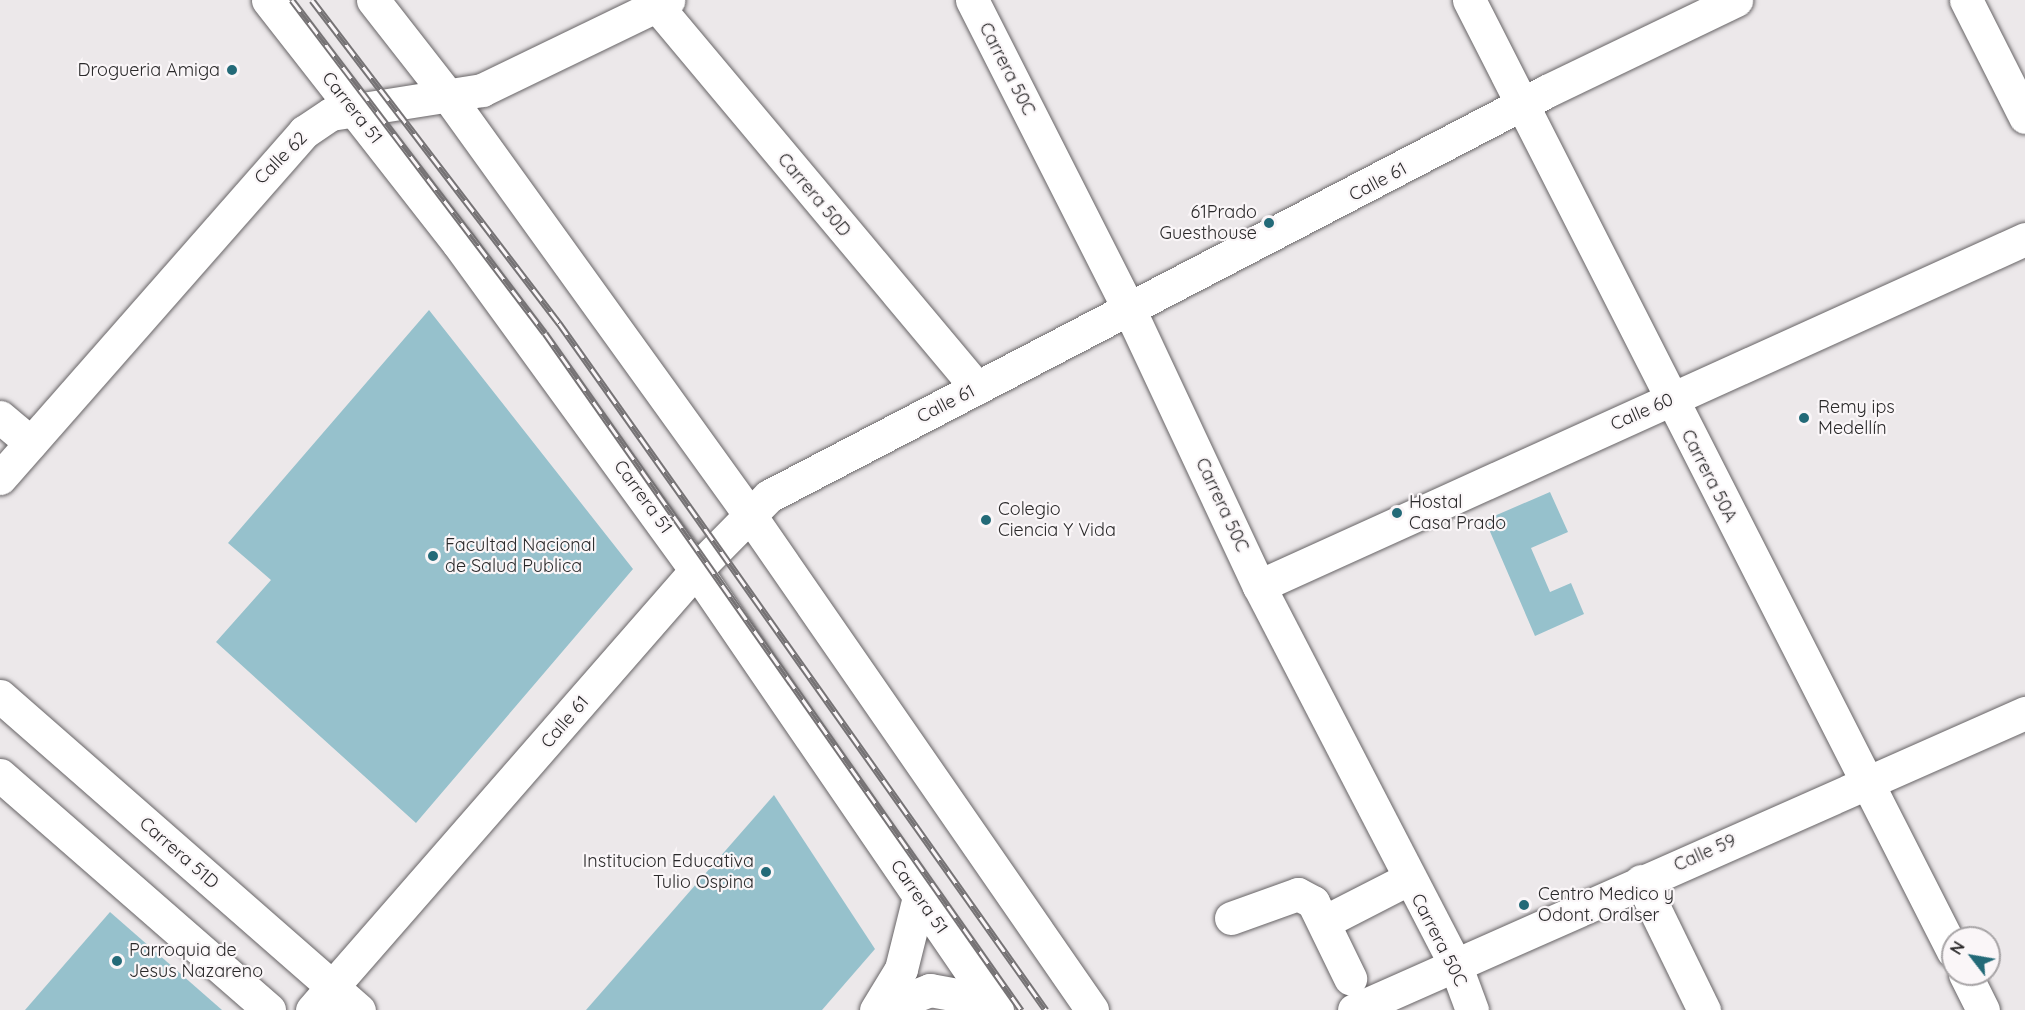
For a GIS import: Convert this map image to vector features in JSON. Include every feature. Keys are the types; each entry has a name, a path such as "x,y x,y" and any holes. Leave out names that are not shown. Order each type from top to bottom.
{"street":[{"name":"Carrera 51","path":"268,0 353,108 696,570 993,1005"},
{"path":"373,0 448,96 749,514 1092,1010"},
{"name":"Carrera 50C","path":"972,0 1129,309 1260,586 1408,879 1455,964 1472,1010"},
{"name":"Carrera 50A","path":"1469,0 1520,108 1941,928"},
{"name":"Calle 61","path":"322,998 696,570 749,514 780,490 1520,108 1736,0"},
{"path":"1966,0 2025,117"},
{"name":"Calle 62","path":"0,478 281,153 331,114 353,108 482,90 658,2"},
{"name":"Carrera 50D","path":"658,2 977,388"},
{"name":"Calle 60","path":"1260,586 2025,239"},
{"path":"0,417 31,442"},
{"name":"Carrera 51D","path":"0,696 322,998 359,1010"},
{"name":"Calle 59","path":"1354,1010 2025,713"},
{"path":"0,775 269,1010"},
{"path":"1324,922 1408,879"},
{"path":"1641,881 1704,1010"},
{"path":"1231,918 1298,894 1313,902 1350,978"},
{"path":"878,1010 901,969 919,897"},
{"path":"1971,986 1983,1010"},
{"path":"878,1010 930,990 993,1005"}],"building":[{"name":"Facultad Nacional de Salud Publica","path":"429,310 633,569 416,823 216,642 271,580 228,543"},
{"path":"1550,492 1568,532 1531,548 1550,592 1571,583 1584,614 1535,636 1485,520"},
{"name":"Institucion Educativa Tulio Ospina","path":"774,795 875,949 822,1010 586,1010"},
{"name":"Parroquia de Jesus Nazareno","path":"110,912 222,1010 25,1010"}],"railway":[{"path":"292,0 545,333 1021,1010"},
{"path":"312,0 559,323 1046,1010"}],"place":[{"name":"Drogueria Amiga","path":"232,70"},
{"name":"61Prado Guesthouse","path":"1269,223"},
{"name":"Remy ips Medellín","path":"1804,418"},
{"name":"Hostal Casa Prado","path":"1397,513"},
{"name":"Colegio Ciencia Y Vida","path":"986,520"},
{"name":"Facultad Nacional de Salud Publica","path":"433,556"},
{"name":"Institucion Educativa Tulio Ospina","path":"766,872"},
{"name":"Centro Medico y Odont. Oralser","path":"1524,905"},
{"name":"Parroquia de Jesus Nazareno","path":"117,961"}]}
